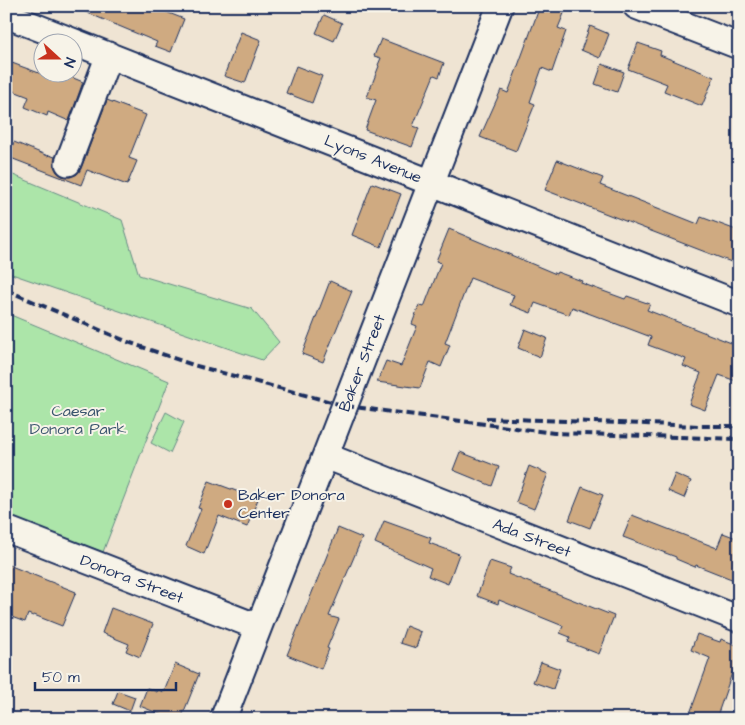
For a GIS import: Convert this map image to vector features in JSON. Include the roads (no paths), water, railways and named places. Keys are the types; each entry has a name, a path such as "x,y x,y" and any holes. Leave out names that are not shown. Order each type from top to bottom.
{"street":[{"name":"Baker Street","path":"223,719 500,6"},
{"path":"636,6 739,46"},
{"name":"Lyons Avenue","path":"6,16 739,304"},
{"path":"68,163 109,55"},
{"name":"Ada Street","path":"326,456 739,619"},
{"name":"Donora Street","path":"6,530 258,628"}],"railway":[{"path":"6,290 128,342 193,365 346,406 554,433 739,439"},
{"path":"486,418 739,426"}],"place":[{"name":"Baker Donora Center","path":"228,504"}],"park label":[{"name":"Caesar Donora Park","path":"78,420"}]}
